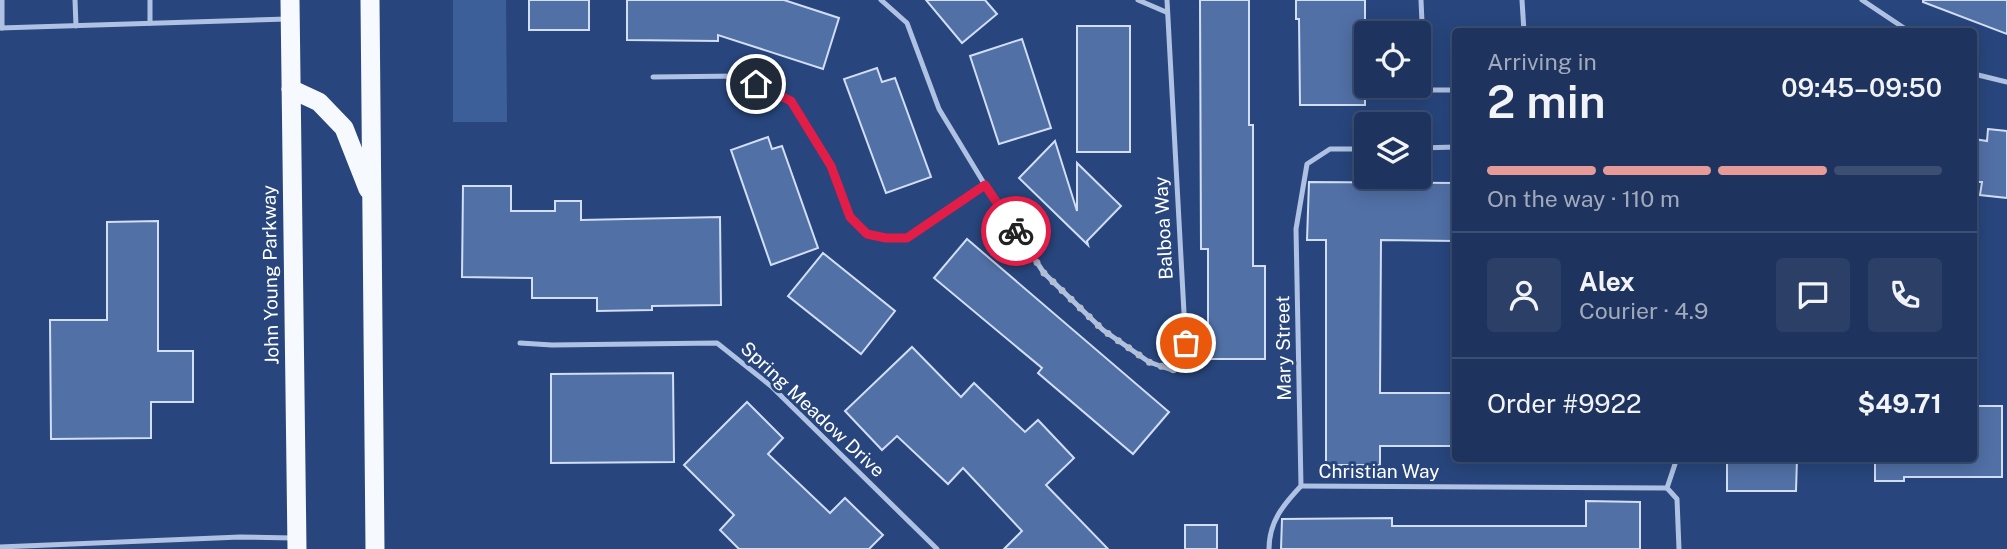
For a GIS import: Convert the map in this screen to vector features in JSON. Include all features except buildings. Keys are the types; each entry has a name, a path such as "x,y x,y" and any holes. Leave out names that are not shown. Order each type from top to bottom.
{"highway":[{"path":"370,0 375,549"},
{"name":"John Young Parkway","path":"290,10 296,544"},
{"path":"291,89 319,102 344,128 373,200"}],"lane":[{"path":"2,0 1,28 150,23 290,10"},
{"path":"75,0 76,26"},
{"path":"150,0 150,23"},
{"path":"653,78 738,76 791,101 831,166 850,217 867,234 907,238 985,185 939,109 907,23 881,0"},
{"path":"1138,0 1166,12 1167,0"},
{"path":"1421,0 1425,90 1452,90"},
{"path":"1522,0 1524,28"},
{"path":"1862,0 1904,28"},
{"name":"Balboa Way","path":"985,185 1044,273 1103,330 1149,362 1172,370 1187,368 1166,12"},
{"path":"1977,75 2007,82"},
{"path":"1431,148 1452,147"},
{"name":"Mary Street","path":"1300,486 1296,229 1307,164 1330,149 1354,149"},
{"name":"Spring Meadow Drive","path":"520,343 717,343 771,386 937,549"},
{"path":"1676,462 1667,488 1677,499 1679,549"},
{"path":"1269,549 1269,535 1280,509 1300,486"},
{"name":"Christian Way","path":"1300,486 1667,488"},
{"path":"0,547 156,546 240,537 296,544"}],"shaded area":[{"path":"453,0 506,0 507,122 453,122"}],"way so far":[{"path":"1016,231 1044,273 1103,330 1149,362 1172,370 1187,368 1186,343"}],"route":[{"path":"756,84 791,101 831,166 850,217 867,234 907,238 985,185 1016,231"}]}
